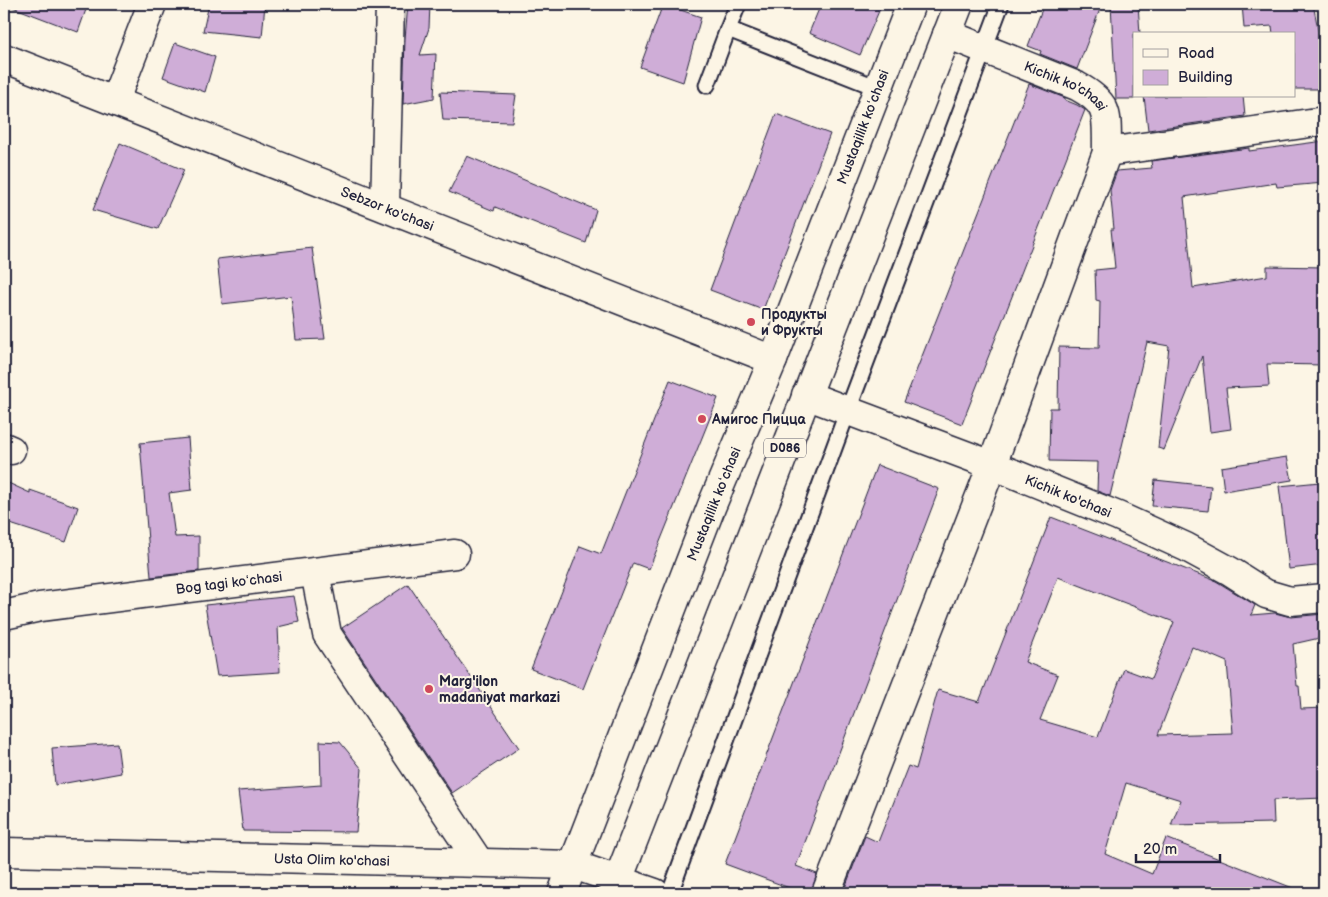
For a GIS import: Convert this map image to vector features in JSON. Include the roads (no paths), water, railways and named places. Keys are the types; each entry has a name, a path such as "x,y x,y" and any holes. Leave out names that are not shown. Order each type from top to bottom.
{"street":[{"path":"115,100 152,4"},
{"path":"385,207 390,4"},
{"name":"Mustaqillik koʻchasi","path":"562,893 712,505 773,360 912,4"},
{"name":"D086","path":"616,886 959,4"},
{"name":"Kichik ko'chasi","path":"947,34 1077,86 1096,97 1104,108 1106,116 1106,152"},
{"name":"Sebzor ko'chasi","path":"4,58 773,360"},
{"path":"826,893 992,465 1106,152 1324,121"},
{"name":"Kichik ko'chasi","path":"806,395 992,465 1118,516 1186,548 1278,599 1290,601 1324,598"},
{"name":"Bog tagi koʻchasi","path":"4,615 40,607 455,554"},
{"path":"315,572 327,634 479,862"},
{"name":"Usta Olim ko'chasi","path":"4,852 574,864 616,886 655,893"}],"lane":[{"path":"707,85 738,4"},
{"path":"670,893 848,410 1001,4"},
{"path":"728,29 878,88"}],"place":[{"name":"Продукты и Фрукты","path":"751,322"},
{"name":"Амигос Пицца","path":"702,419"},
{"name":"Marg'ilon madaniyat markazi","path":"429,689"}]}
